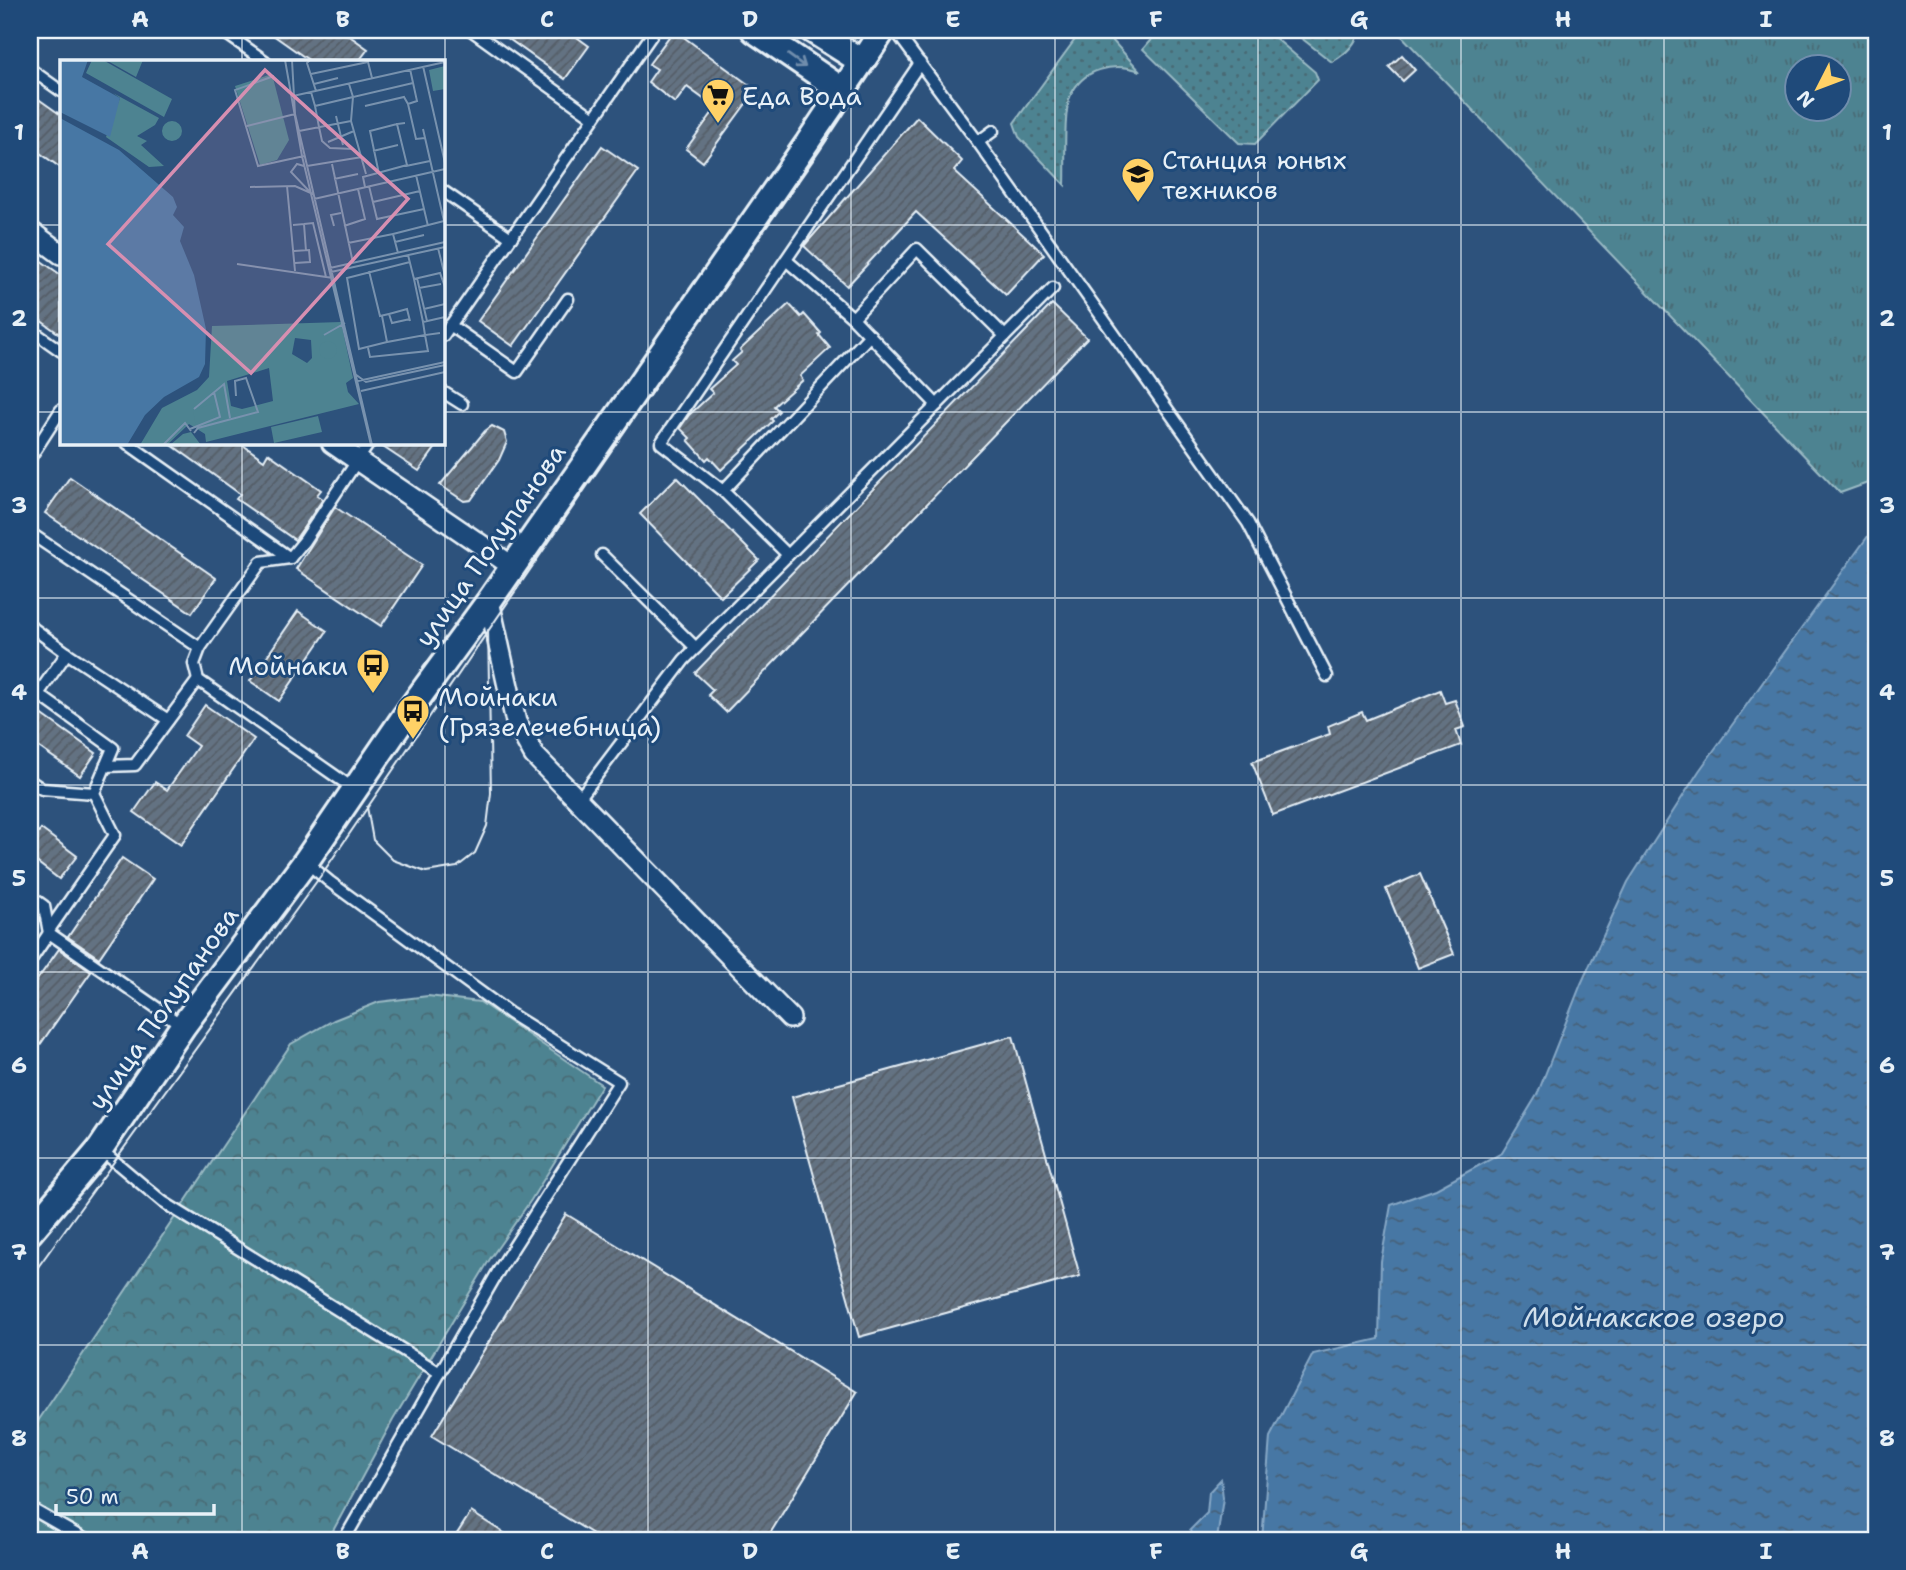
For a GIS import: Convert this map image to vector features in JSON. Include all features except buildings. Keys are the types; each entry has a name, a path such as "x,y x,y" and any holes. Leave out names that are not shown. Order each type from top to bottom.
{"street":[{"path":"754,30 842,90"},
{"path":"812,30 861,61 883,30"},
{"name":"улица Полупанова","path":"30,1232 100,1149 183,1026 306,861 808,143 861,61"},
{"path":"30,231 60,253"},
{"path":"333,444 512,566"},
{"path":"489,601 516,722 534,755 790,1018"}],"lane":[{"path":"221,30 264,60"},
{"path":"471,30 594,118"},
{"path":"444,334 655,30"},
{"path":"895,30 978,142 1248,523 1327,676"},
{"path":"788,555 723,491 661,443 920,63"},
{"path":"30,69 60,90"},
{"path":"978,142 993,131"},
{"path":"444,192 511,238"},
{"path":"853,318 917,250 1005,337"},
{"path":"786,260 853,318 937,405"},
{"path":"578,800 684,660 1053,288"},
{"path":"450,325 517,372 568,299"},
{"path":"30,329 60,350"},
{"path":"723,491 870,335"},
{"path":"444,393 462,404"},
{"path":"30,457 60,412"},
{"path":"128,444 290,558"},
{"path":"354,789 198,680 194,664 200,648 261,562 290,558 368,444"},
{"path":"30,533 200,648"},
{"path":"602,555 696,648"},
{"path":"30,626 168,720"},
{"path":"30,961 115,835 94,793 113,748 34,692 67,653"},
{"path":"105,766 135,765 198,680"},
{"path":"30,781 42,789 94,793"},
{"path":"306,861 330,882 509,1013 619,1082 499,1270 344,1540"},
{"path":"30,896 44,906 49,931 183,1026"},
{"path":"100,1149 163,1202 440,1373"},
{"path":"30,1508 86,1540"}],"green space":[{"path":"1082,30 1103,30 1140,71 1120,67 1100,70 1082,79 1075,87 1066,115 1065,185 1019,137 1014,123"},
{"path":"1159,30 1266,30 1315,72 1318,80 1255,144 1239,143 1143,49"},
{"path":"1291,30 1359,30 1349,49 1332,62"},
{"path":"1396,30 1876,30 1876,480 1840,493"},
{"path":"428,996 480,1002 602,1085 531,1200 490,1259 393,1420 328,1540 44,1540 30,1532 30,1433 291,1044 334,1020 379,1002"}],"water":[{"name":"Мойнакское озеро","path":"1876,525 1876,1540 1262,1540 1270,1437 1313,1354 1379,1339 1381,1261 1391,1205 1436,1189 1502,1153 1537,1095 1581,984 1628,882 1699,771"},
{"path":"1221,1479 1223,1498 1217,1540 1193,1540 1190,1530 1207,1513 1209,1492"}],"tram line":[{"path":"30,1278 322,874 899,30"},
{"path":"367,807 373,840 393,860 426,872 457,867 475,853 487,826 491,793 488,630"}],"place":[{"name":"Еда Вода","path":"718,125"},
{"name":"Станция юных техников","path":"1138,204"},
{"name":"Мойнаки","path":"373,695"},
{"name":"Мойнаки (Грязелечебница)","path":"413,741"}]}
